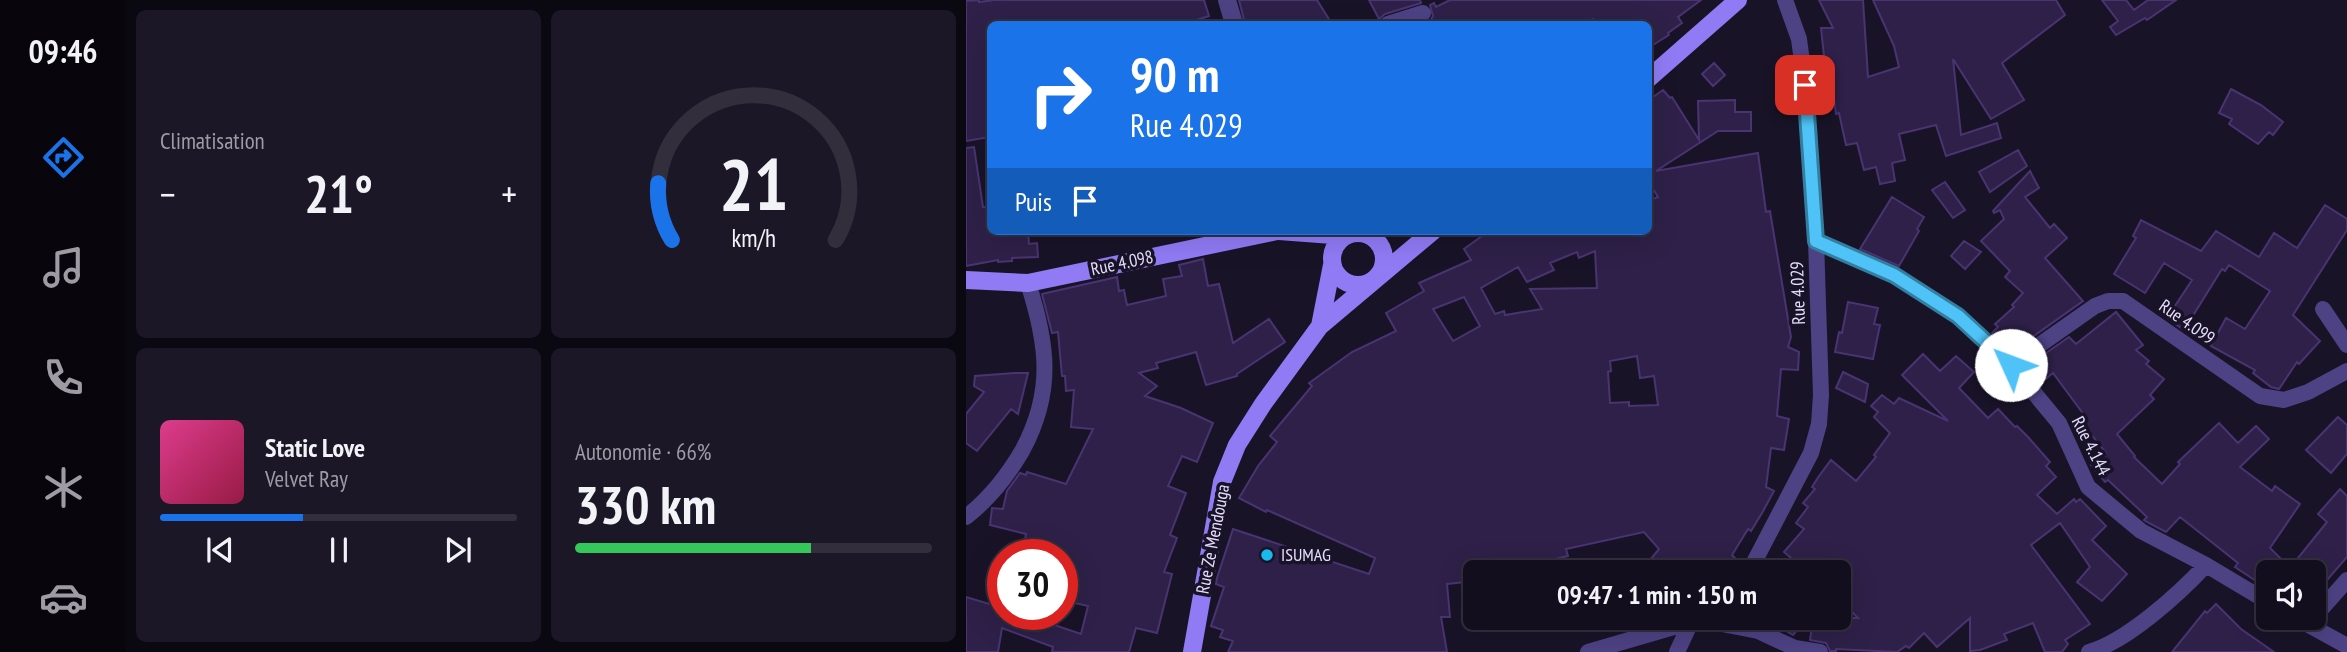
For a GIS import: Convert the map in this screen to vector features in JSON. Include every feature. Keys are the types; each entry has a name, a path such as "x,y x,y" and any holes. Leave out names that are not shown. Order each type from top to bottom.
{"main road":[{"path":"1652,75 1738,0"},
{"name":"Rue 4.098","path":"966,280 1028,283 1260,235"},
{"path":"1287,235 1332,259 1343,280 1360,285 1376,277 1384,263 1384,254 1376,235"},
{"name":"Rue 4.098","path":"1333,235 1346,236"},
{"name":"Rue Ze Mendouga","path":"1192,652 1222,482 1237,445 1263,404 1320,326 1428,235"},
{"path":"1332,259 1335,246 1346,236"},
{"name":"Rue Ze Mendouga","path":"1320,326 1332,259"}],"street":[{"path":"1227,0 1233,21"},
{"name":"Rue 4.029","path":"1755,560 1811,453 1819,424 1821,395 1816,241 1805,85 1800,39 1784,0"},
{"path":"1398,21 1423,13"},
{"name":"Rue 4.144","path":"1816,241 1894,275 1958,316 2011,365 2059,423 2088,487 2141,531 2206,565"},
{"path":"966,517 1010,471 1035,427 1041,407 1045,387 1044,358 1038,313 1028,283"},
{"name":"Rue 4.099","path":"2011,365 2095,306 2108,301 2123,301 2260,396 2284,400 2308,392 2347,371"},
{"path":"2323,310 2347,345"},
{"path":"2089,652 2134,628 2181,592 2206,565 2256,594"},
{"path":"2326,599 2347,580"},
{"path":"1588,652 1664,630"},
{"path":"1677,652 1687,630"},
{"path":"1755,630 1795,648 1820,652"},
{"path":"2318,630 2347,646"}],"building":[{"path":"1204,0 1209,16 1193,21 987,21 987,138 966,141 966,1"},
{"path":"1239,0 1317,0 1330,21 1244,21"},
{"path":"1369,0 1420,0 1421,3 1385,14 1379,19"},
{"path":"1450,0 1701,0 1678,17 1682,23 1652,46 1652,21 1430,21 1433,16 1430,5 1434,3 1436,7"},
{"path":"1819,0 1863,0 1868,77 1899,67 1894,46 1873,0 2056,0 2065,15 2002,63 2024,100 1991,119 1953,59 1961,135 1997,123 2001,138 1946,156 1936,125 1899,134 1905,160 1892,163 1895,181 1880,184 1876,167 1864,170 1857,143 1846,145 1839,113 1836,114 1833,92 1828,93 1821,28 1833,28"},
{"path":"2102,0 2126,0 2134,10 2148,0 2176,0 2147,20 2145,18 2116,35 2110,27 2118,21"},
{"path":"1714,63 1725,75 1713,86 1702,74"},
{"path":"2231,89 2261,105 2283,122 2273,135 2269,132 2258,144 2229,124 2232,119 2219,113"},
{"path":"1663,90 1672,97 1699,140 1698,101 1735,100 1735,112 1751,112 1751,131 1718,131 1656,171 1758,153 1766,212 1770,211 1791,337 1788,347 1799,352 1798,370 1781,369 1777,416 1789,419 1784,450 1771,448 1766,487 1774,491 1751,531 1748,529 1732,555 1735,560 1650,560 1659,549 1644,532 1566,549 1568,556 1551,560 1463,560 1463,582 1447,584 1450,617 1441,617 1447,652 1228,652 1233,641 1220,637 1223,630 1211,626 1224,587 1216,584 1217,578 1233,529 1369,574 1375,558 1239,498 1258,466 1277,442 1270,436 1312,386 1309,383 1352,352 1396,331 1386,313 1424,291 1419,283 1471,260 1464,249 1483,235 1652,235 1652,199 1658,197 1652,187 1653,97","holes":["1595,251 1597,288 1530,289 1542,309 1505,315 1504,311 1495,314 1481,288 1518,267 1527,282 1554,270 1550,263 1577,252 1579,258","1464,297 1480,326 1453,341 1433,309","1637,356 1640,378 1654,376 1658,405 1629,406 1629,402 1610,403 1610,361"]},
{"path":"974,147 983,207 987,207 987,235 1028,235 1029,244 1037,243 1038,257 1012,258 1012,261 998,260 966,266 966,148"},
{"path":"2018,150 2027,166 1990,192 1979,172"},
{"path":"2030,171 2039,188 2025,197 2050,228 2054,224 2067,238 2045,258 2083,301 2017,348 2012,340 2006,346 1992,333 1998,327 1995,324 2014,307 2012,305 2023,293 2005,277 2010,271 1981,241 2004,219 2000,210 1994,213 1993,211"},
{"path":"1945,182 1965,210 1953,218 1932,190"},
{"path":"1892,197 1924,217 1899,266 1860,249"},
{"path":"2325,205 2347,219 2347,230 2293,315 2320,341 2299,364 2297,362 2279,389 2271,387 2253,373 2255,370 2211,346 2226,318 2245,329 2270,291 2229,265 2225,271 2222,269 2184,330 2167,318 2192,280 2164,263 2145,293 2114,274 2136,238 2133,236 2141,220 2201,251 2216,231 2259,257 2274,233 2297,248"},
{"path":"1964,241 1981,252 1965,269 1951,256"},
{"path":"1203,259 1208,286 1219,284 1233,343 1269,319 1285,342 1237,376 1206,385 1196,352 1156,363 1158,368 1139,373 1157,386 1145,396 1181,408 1213,423 1197,462 1182,456 1168,486 1186,493 1170,535 1177,538 1164,572 1172,574 1157,633 1136,628 1129,652 1052,652 1053,647 1007,630 1069,630 1081,634 1088,606 1078,604 1078,539 1025,539 1026,534 990,525 992,508 1003,509 1007,491 1020,473 1026,475 1027,472 1066,484 1093,429 1071,427 1074,390 1066,391 1058,332 1052,333 1042,294 1117,277 1119,291 1124,290 1127,305 1166,296 1163,279 1182,276 1179,265"},
{"path":"1848,302 1878,308 1874,324 1880,325 1873,359 1835,352"},
{"path":"2116,312 2143,345 2136,350 2149,361 2146,364 2164,379 2150,395 2154,399 2117,434 2134,457 2162,484 2180,464 2178,462 2219,423 2238,443 2256,426 2269,439 2240,467 2272,491 2275,486 2300,504 2270,548 2282,560 2256,560 2256,581 2235,567 2238,563 2180,517 2166,532 2144,520 2147,517 2108,480 2105,482 2091,465 2106,453 2079,419 2084,415 2053,373 2042,382 2029,365 2069,337 2076,344"},
{"path":"1923,354 1940,371 1956,356 1974,372 1959,388 1988,418 1998,409 2050,462 2046,466 2056,477 2037,495 2057,514 2074,499 2076,502 2080,499 2106,526 2092,540 2127,574 2102,601 2077,582 2090,567 2060,523 2031,545 2090,624 2065,640 2068,644 2062,652 2045,652 2033,623 2004,634 2007,640 1970,651 1970,618 1937,647 1924,633 1909,648 1906,646 1897,652 1830,651 1826,643 1810,640 1811,630 1851,630 1851,618 1858,618 1851,611 1851,560 1789,560 1791,558 1784,552 1804,529 1796,523 1808,507 1803,503 1815,489 1812,487 1831,460 1856,481 1876,457 1874,455 1890,433 1874,417 1878,412 1871,406 1882,395 1894,404 1899,398 1948,421 1902,375"},
{"path":"1843,372 1868,384 1865,402 1836,388"},
{"path":"1028,373 1018,414 1011,409 977,451 966,443 966,414 984,392 974,386 975,376"},
{"path":"2338,417 2347,425 2347,454 2331,473 2306,450"},
{"path":"2340,489 2347,496 2347,557 2326,581 2326,560 2296,560 2327,522 2318,514"},
{"path":"966,597 987,603 987,630 1002,630 998,652 966,652"},
{"path":"2216,604 2241,629 2274,652 2172,652 2205,611 2207,613"},
{"path":"1785,630 1797,630 1793,635"}],"place":[{"name":"ISUMAG","path":"1267,555"}],"route":[{"path":"1805,85 1816,241 1894,275 1958,316 2011,365"}]}
